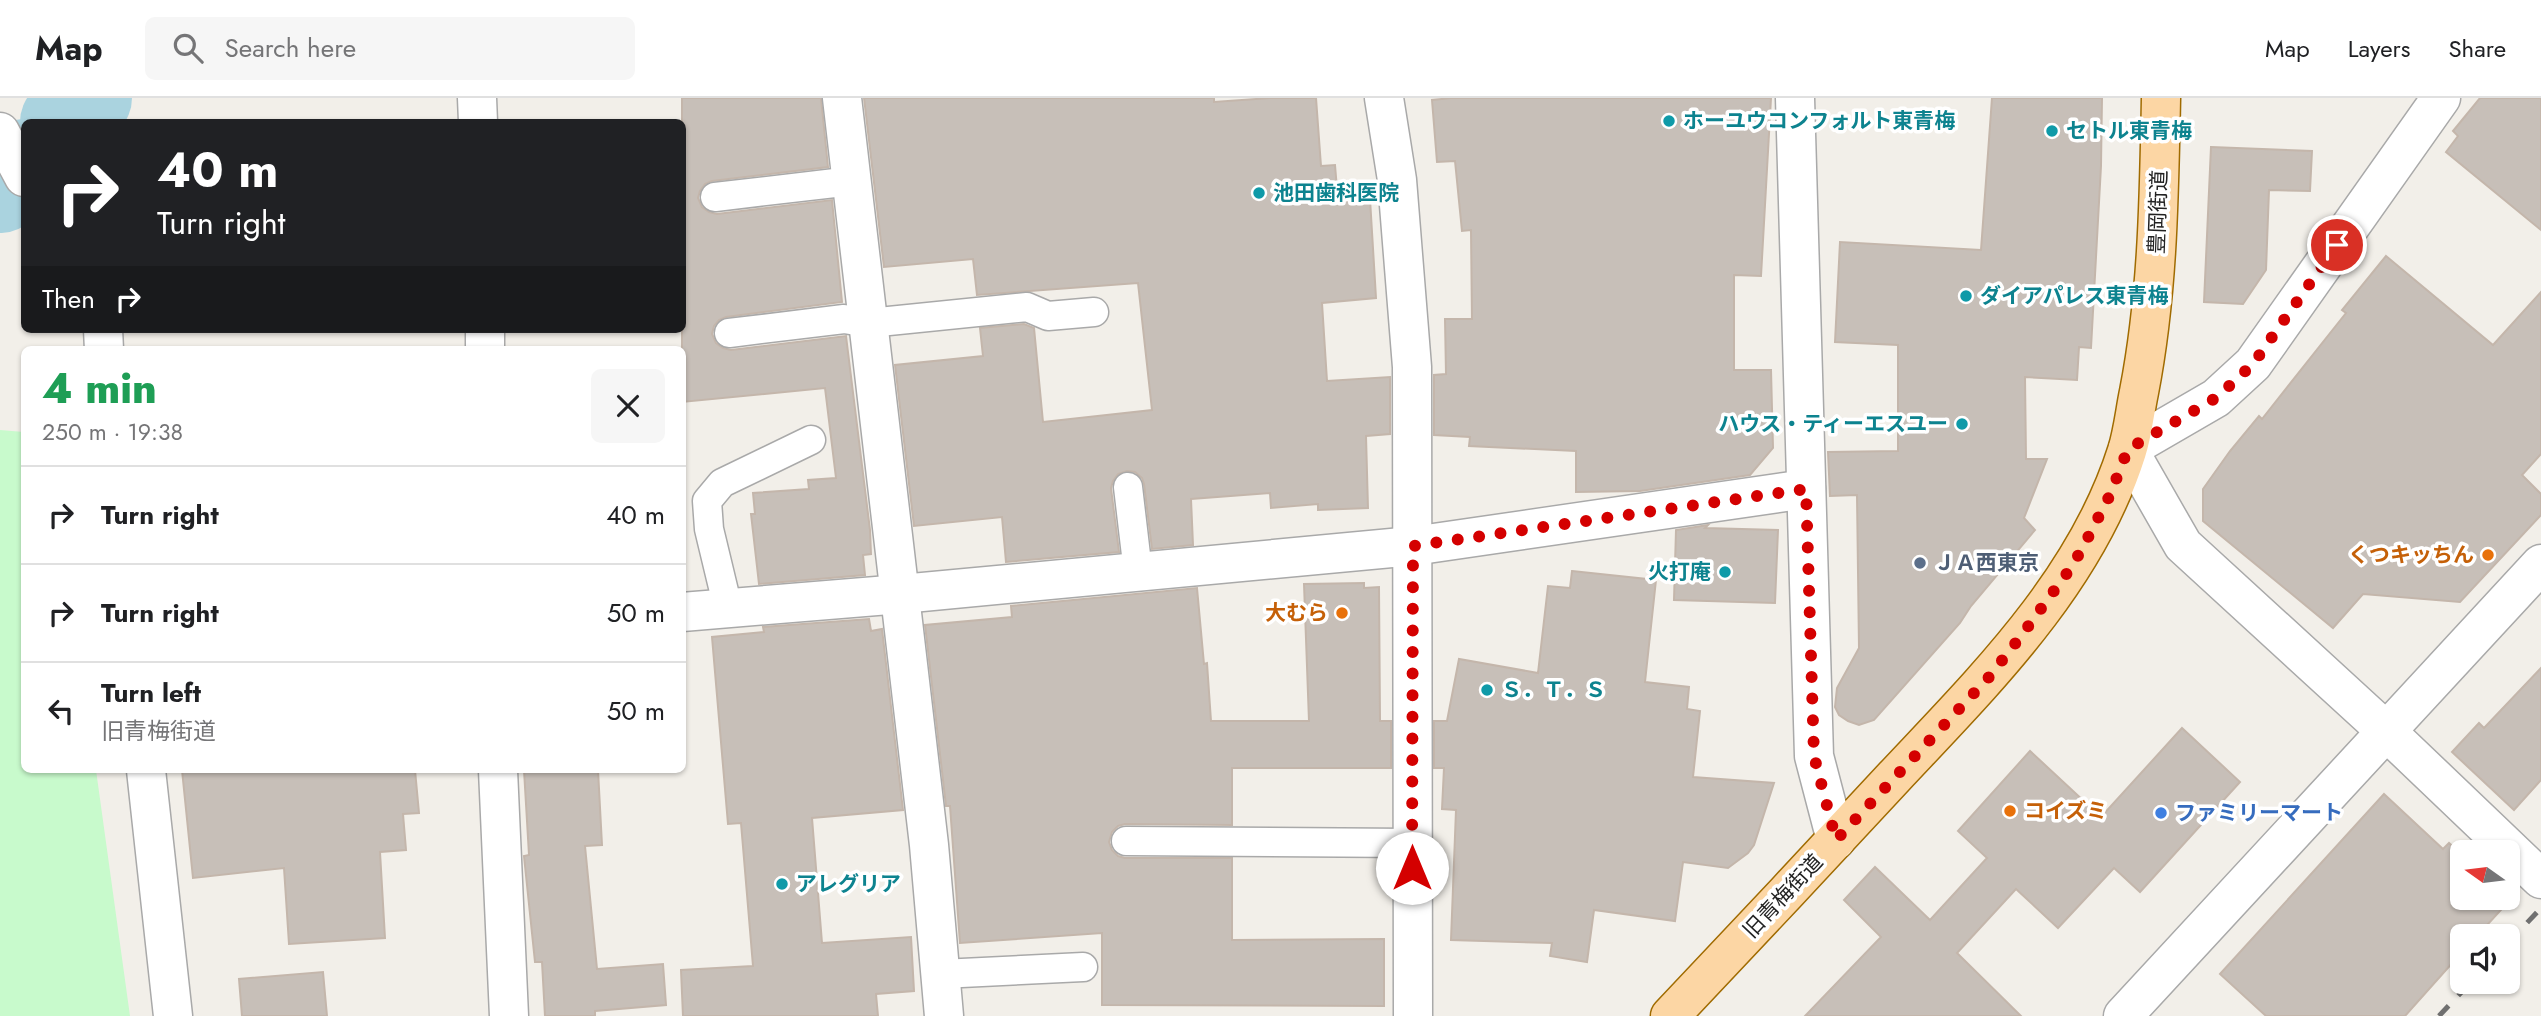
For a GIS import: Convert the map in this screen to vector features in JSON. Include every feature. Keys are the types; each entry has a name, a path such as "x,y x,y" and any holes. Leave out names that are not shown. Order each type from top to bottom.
{"main road":[{"name":"豊岡街道","path":"2128,449 2143,373 2156,276 2161,98"},
{"name":"旧青梅街道","path":"1670,1016 1990,676 2070,569 2110,495 2128,449"}],"street":[{"path":"477,98 478,119"},
{"path":"842,98 929,845 944,1016"},
{"path":"1384,98 1398,180 1412,367 1413,1016"},
{"path":"1796,98 1814,756 1836,840"},
{"path":"2441,98 2253,364 2216,398 2128,449 2183,545 2541,879"},
{"path":"0,132 21,171"},
{"path":"686,612 1413,546 1806,489"},
{"path":"2123,1016 2541,564"},
{"path":"146,773 173,1016"},
{"path":"498,773 509,1016"}],"lane":[{"path":"715,197 852,181"},
{"path":"729,333 844,319 869,323 1027,307 1048,316 1094,312"},
{"path":"728,608 709,529 707,501 722,483 811,440"},
{"path":"1128,487 1138,572"},
{"path":"1126,841 1412,843"},
{"path":"941,974 1083,967"}],"green space":[{"path":"0,430 21,432 21,773 96,773 130,1016 0,1016"}],"building":[{"path":"682,98 821,98 828,167 712,181 705,184 698,198 702,207 717,214 832,200 842,302 726,317 714,326 712,334 716,343 731,350 846,336 870,530 871,554 863,555 865,575 759,584 751,514 755,514 753,493 809,489 808,480 836,478 825,388 686,402 686,346 682,346 682,333 686,333 686,119 682,119"},
{"path":"864,98 1214,98 1214,102 1316,98 1321,166 1335,165 1338,201 1370,199 1376,298 1322,303 1327,381 1390,377 1390,434 1366,436 1368,508 1318,510 1318,504 1271,508 1270,493 1191,499 1193,545 1152,549 1144,484 1135,472 1127,471 1118,474 1111,488 1119,552 1006,562 1002,517 914,526 895,365 983,356 980,328 1024,324 1034,328 1043,422 1152,410 1138,283 977,295 973,259 884,267"},
{"path":"1771,98 1761,276 1734,275 1734,370 1771,370 1773,448 1750,475 1640,491 1576,492 1576,451 1469,446 1470,437 1434,435 1434,375 1446,374 1445,319 1472,319 1471,230 1462,231 1455,161 1437,162 1432,100"},
{"path":"1992,98 2102,98 2091,348 2079,347 2077,380 2025,377 2026,459 2047,459 2024,518 2035,530 1971,606 1960,623 1874,720 1859,725 1839,715 1835,707 1837,688 1859,648 1857,495 1830,496 1828,452 1898,451 1898,345 1835,342 1840,242 1981,250"},
{"path":"2480,98 2541,98 2541,230 2446,152 2458,136 2453,131"},
{"path":"2211,147 2312,151 2310,191 2269,190 2266,270 2243,304 2204,302"},
{"path":"2386,256 2493,345 2541,292 2541,454 2522,475 2541,494 2541,515 2460,602 2363,594 2333,628 2203,521 2203,489 2230,451 2259,416 2262,419 2346,313 2342,310"},
{"name":"火打庵","path":"1708,525 1705,528 1778,530 1775,603 1674,600 1676,530"},
{"path":"1572,571 1656,580 1645,682 1689,687 1687,709 1700,711 1693,777 1774,783 1754,845 1748,853 1728,868 1683,862 1675,921 1594,910 1587,962 1550,956 1552,943 1451,940 1456,810 1442,809 1444,768 1434,768 1434,721 1447,721 1459,659 1538,673 1548,586 1570,588"},
{"path":"1364,583 1364,588 1379,587 1380,721 1391,721 1391,768 1232,768 1232,825 1125,824 1112,832 1109,842 1118,856 1125,858 1232,858 1232,940 1384,939 1384,1006 1102,1005 1102,933 960,943 950,806 946,806 925,625 1012,617 1011,606 1197,588 1211,721 1309,721 1304,584"},
{"path":"869,619 871,631 882,629 903,810 812,818 822,943 911,937 914,991 876,994 878,1016 683,1016 681,970 753,966 741,823 728,824 712,637 764,632 763,627"},
{"path":"2541,668 2541,780 2514,810 2452,752 2479,723 2484,728"},
{"path":"2182,728 2240,782 2140,892 2114,868 2058,928 2016,889 1957,953 2021,1016 1805,1016 1881,937 1844,900 1875,867 1930,920 1987,858 1958,831 2030,751 2101,817"},
{"path":"182,773 415,773 419,813 403,814 406,850 380,852 385,938 289,944 284,868 193,878"},
{"path":"524,773 598,773 602,845 585,846 597,969 663,964 666,1005 595,1011 595,1016 545,1016 542,962 535,962 524,856 529,855"},
{"path":"2384,794 2443,849 2450,844 2450,910 2501,910 2488,924 2450,924 2450,965 2405,1016 2266,1016 2220,974"},
{"path":"323,972 327,1016 242,1016 239,979"}],"waterway":[{"path":"67,119 88,98"},
{"path":"0,189 21,166"}],"railway":[{"path":"2520,930 2541,908"},
{"path":"2439,1016 2460,994"}],"place":[{"name":"ホーユウコンフォルト東青梅","path":"1669,121"},
{"name":"セトル東青梅","path":"2052,131"},
{"name":"池田歯科医院","path":"1259,193"},
{"name":"ダイアパレス東青梅","path":"1966,296"},
{"name":"ハウス・ティーエスユー","path":"1962,424"},
{"name":"くつキッちん","path":"2488,555"},
{"name":"ＪＡ西東京","path":"1920,563"},
{"name":"火打庵","path":"1725,572"},
{"name":"大むら","path":"1342,613"},
{"name":"Ｓ．Ｔ．Ｓ","path":"1487,690"},
{"name":"コイズミ","path":"2010,811"},
{"name":"ファミリーマート","path":"2161,813"},
{"name":"アレグリア","path":"782,884"}],"route":[{"path":"1412,868 1413,546 1806,489 1814,756 1836,840 1990,676 2021,636 2082,549 2110,495 2128,449 2216,398 2253,364 2337,245"}]}
